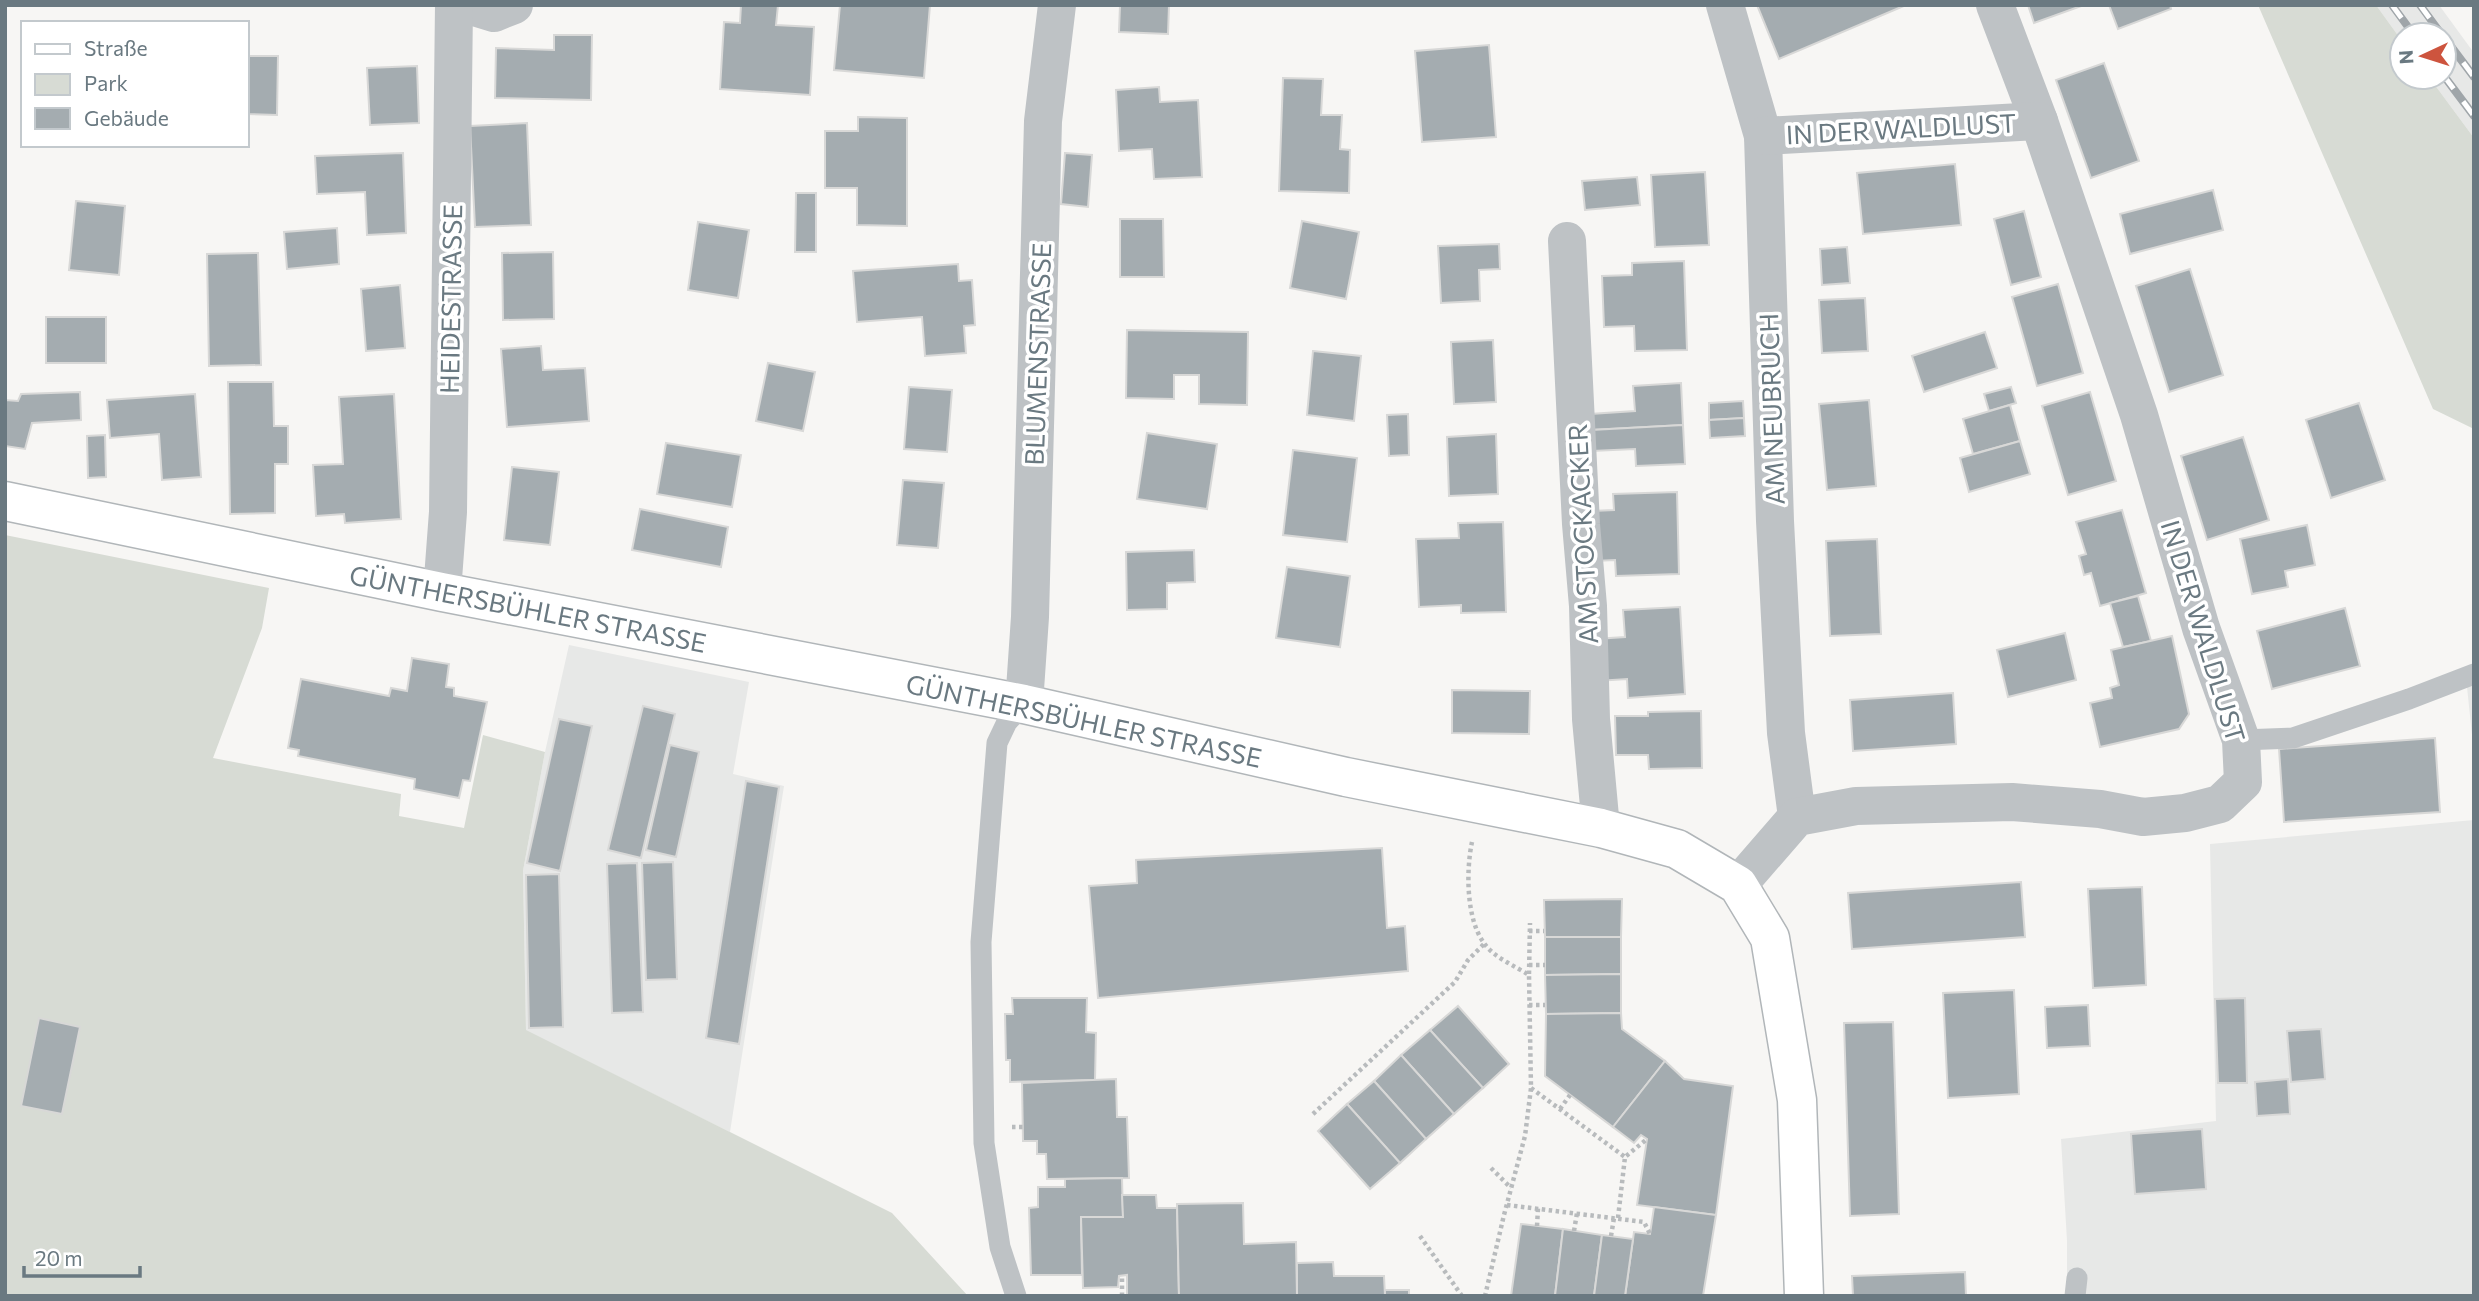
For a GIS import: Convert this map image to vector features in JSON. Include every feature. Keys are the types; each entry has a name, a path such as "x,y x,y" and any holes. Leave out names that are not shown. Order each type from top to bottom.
{"street":[{"name":"HEIDESTRASSE","path":"442,592 448,512 454,5"},
{"path":"468,5 494,13 514,5"},
{"name":"BLUMENSTRASSE","path":"1024,704 1030,617 1043,121 1057,5"},
{"name":"AM NEUBRUCH","path":"1725,5 1763,136 1775,521 1786,733 1797,817"},
{"name":"IN DER WALDLUST","path":"1797,817 1856,806 2012,802 2099,809 2143,817 2185,813 2220,804 2243,782 2241,740 2201,628 2139,415 2039,121 1995,5"},
{"name":"IN DER WALDLUST","path":"1763,136 2039,121"},
{"name":"AM STOCKACKER","path":"1567,241 1581,524 1588,607 1591,719 1601,828"},
{"name":"GÜNTHERSBÜHLER STRASSE","path":"5,501 442,592 1024,704 1346,777 1601,828 1677,849 1738,885 1770,939 1795,1086 1804,1296"},
{"path":"1738,885 1797,817"}],"lane":[{"path":"2241,740 2293,738 2474,674"},
{"path":"1016,1296 1000,1247 984,1143 981,942 998,743 1007,722 1024,704"}],"path":[{"path":"1480,804 1469,856 1470,910 1484,944 1529,975"},
{"path":"1485,1296 1525,1136 1531,1088 1530,923"},
{"path":"1530,931 1544,931"},
{"path":"1313,1115 1455,982 1468,960 1484,944"},
{"path":"1529,965 1545,965"},
{"path":"1530,1005 1545,1005"},
{"path":"1531,1088 1625,1157"},
{"path":"1560,1109 1570,1095"},
{"path":"1611,1236 1625,1157 1647,1139"},
{"path":"1491,1168 1511,1188"},
{"path":"1507,1205 1644,1222 1650,1234"},
{"path":"1537,1226 1538,1208"},
{"path":"1574,1231 1577,1213"},
{"path":"1420,1236 1462,1296"},
{"path":"1122,1275 1122,1296"}],"shaded area":[{"path":"2376,5 2439,5 2451,21 2388,21"},
{"path":"2458,31 2474,53 2474,138 2439,91 2458,91"},
{"path":"569,645 749,682 733,774 784,786 730,1132 526,1031 523,871 545,752"},
{"path":"2474,685 2474,754 2467,687"},
{"path":"2474,820 2474,1296 2067,1296 2067,1241 2061,1139 2216,1121 2210,844"}],"green space":[{"path":"2258,5 2376,5 2388,22 2388,91 2439,91 2474,138 2474,429 2433,409"},
{"path":"5,535 269,588 262,628 213,758 401,794 399,816 464,828 483,735 545,752 523,871 526,1030 892,1213 968,1296 5,1296"}],"building":[{"path":"741,5 778,5 776,25 814,27 810,95 720,89 724,22 740,23"},
{"path":"840,5 930,5 924,78 834,70"},
{"path":"1120,5 1169,5 1168,34 1119,32"},
{"path":"1757,5 1906,5 1779,59"},
{"path":"2028,5 2084,5 2034,23"},
{"path":"2109,5 2170,5 2171,9 2118,29"},
{"path":"554,35 592,35 591,100 495,98 496,48 554,50"},
{"path":"1489,45 1496,137 1422,142 1415,51"},
{"path":"248,56 278,56 277,115 248,114"},
{"path":"2104,63 2139,161 2091,178 2056,80"},
{"path":"417,66 419,123 370,125 367,68"},
{"path":"1283,78 1323,79 1321,115 1342,115 1340,149 1350,150 1349,193 1279,191"},
{"path":"1159,87 1160,102 1198,100 1202,177 1154,179 1152,149 1119,151 1116,90"},
{"path":"858,117 907,118 907,226 857,225 857,188 825,188 825,131 858,131"},
{"path":"527,123 531,225 475,227 470,126"},
{"path":"403,153 406,233 367,235 365,192 317,194 315,156"},
{"path":"1065,153 1092,155 1088,207 1061,204"},
{"path":"1955,164 1961,225 1863,234 1857,173"},
{"path":"1705,172 1709,245 1655,247 1651,175"},
{"path":"1637,177 1640,205 1585,210 1582,181"},
{"path":"2213,190 2223,230 2130,254 2120,214"},
{"path":"796,193 816,193 816,252 795,252"},
{"path":"76,201 125,206 119,275 69,270"},
{"path":"2024,211 2041,277 2011,285 1994,219"},
{"path":"1120,219 1163,219 1164,277 1120,277"},
{"path":"1302,221 1359,232 1346,299 1290,288"},
{"path":"698,222 749,230 738,298 688,290"},
{"path":"337,228 339,264 287,269 284,232"},
{"path":"1499,244 1500,269 1479,270 1480,301 1441,303 1438,246"},
{"path":"1847,247 1850,283 1822,285 1820,249"},
{"path":"553,252 554,319 503,320 502,253"},
{"path":"258,253 261,365 209,366 207,254"},
{"path":"1684,261 1687,350 1635,351 1634,326 1604,327 1602,276 1632,275 1632,263"},
{"path":"958,264 959,281 972,280 975,325 964,326 966,353 925,356 922,317 857,322 853,271"},
{"path":"2190,269 2223,375 2169,392 2136,286"},
{"path":"2058,284 2083,373 2037,386 2012,297"},
{"path":"400,285 405,348 366,351 361,289"},
{"path":"1865,298 1868,351 1822,353 1819,300"},
{"path":"46,317 106,317 106,363 46,363"},
{"path":"1127,330 1248,332 1247,405 1199,404 1199,375 1174,375 1174,399 1126,398"},
{"path":"1985,332 1997,368 1924,392 1912,356"},
{"path":"1493,340 1496,402 1454,404 1451,342"},
{"path":"541,346 543,370 585,368 589,421 507,427 501,349"},
{"path":"1313,351 1361,356 1354,421 1307,415"},
{"path":"768,363 815,372 803,431 756,421"},
{"path":"228,382 273,382 274,426 288,426 288,464 275,464 275,513 230,514"},
{"path":"1681,383 1683,425 1591,430 1590,414 1635,411 1633,386"},
{"path":"909,387 952,390 947,452 904,449"},
{"path":"2011,387 2016,403 1989,411 1984,394"},
{"path":"80,392 81,420 32,423 25,449 5,446 5,400 18,401 21,394"},
{"path":"2090,392 2116,481 2068,495 2042,406"},
{"path":"195,394 201,477 162,480 159,434 110,438 107,400"},
{"path":"394,394 401,519 345,523 344,514 316,516 313,465 343,464 339,397"},
{"path":"1869,400 1876,486 1827,490 1819,404"},
{"path":"1743,401 1744,418 1709,420 1709,403"},
{"path":"2359,403 2385,480 2331,498 2306,420"},
{"path":"2010,405 2020,441 1973,454 1963,419"},
{"path":"1408,414 1409,455 1389,456 1387,415"},
{"path":"1744,418 1745,436 1710,438 1709,420"},
{"path":"1683,425 1685,464 1636,466 1635,449 1592,451 1591,430"},
{"path":"1147,433 1217,444 1207,509 1137,499"},
{"path":"1496,434 1498,494 1449,496 1447,437"},
{"path":"105,435 106,477 88,478 87,436"},
{"path":"2243,437 2269,520 2207,540 2181,456"},
{"path":"2020,441 2030,474 1969,492 1960,458"},
{"path":"666,443 741,455 732,507 657,494"},
{"path":"1293,450 1357,458 1347,542 1283,535"},
{"path":"512,467 559,472 550,545 504,540"},
{"path":"903,480 944,483 938,548 897,545"},
{"path":"1677,492 1679,574 1616,576 1615,560 1594,561 1592,511 1614,510 1613,494"},
{"path":"640,509 728,527 721,567 632,550"},
{"path":"2122,510 2146,593 2100,606 2091,573 2084,575 2079,556 2086,554 2076,522"},
{"path":"1503,522 1506,612 1461,613 1461,605 1419,607 1416,539 1459,538 1458,523"},
{"path":"2307,525 2315,565 2285,571 2288,587 2252,594 2240,539"},
{"path":"1877,539 1881,634 1830,636 1826,541"},
{"path":"1194,550 1195,582 1167,583 1167,609 1127,610 1126,552"},
{"path":"1287,567 1350,576 1340,647 1276,638"},
{"path":"2138,596 2151,641 2123,647 2110,603"},
{"path":"1680,607 1685,694 1628,698 1627,679 1597,681 1595,639 1625,637 1623,610"},
{"path":"2345,608 2360,666 2272,689 2257,631"},
{"path":"2065,633 2076,680 2008,697 1997,650"},
{"path":"2172,636 2189,714 2179,729 2100,747 2090,703 2112,698 2110,688 2119,685 2111,650"},
{"path":"412,658 449,664 446,687 454,688 454,696 487,702 470,781 463,780 459,798 414,789 415,779 298,756 299,750 288,748 301,679 389,696 391,688 407,691"},
{"path":"1452,690 1530,691 1529,734 1452,733"},
{"path":"1953,693 1956,744 1853,751 1850,700"},
{"path":"643,706 675,714 641,858 608,850"},
{"path":"1701,711 1702,768 1649,769 1648,755 1616,755 1615,716"},
{"path":"559,719 592,726 560,871 527,863"},
{"path":"2435,738 2440,812 2284,822 2279,749"},
{"path":"670,745 699,752 676,857 646,850"},
{"path":"746,781 779,787 739,1044 706,1038"},
{"path":"1382,848 1387,928 1405,926 1408,971 1098,998 1089,886 1137,883 1136,860"},
{"path":"673,862 677,979 646,980 642,863"},
{"path":"637,863 643,1012 612,1013 607,864"},
{"path":"559,874 563,1027 529,1028 526,875"},
{"path":"2021,882 2025,937 1852,949 1848,893"},
{"path":"2142,887 2146,985 2093,988 2088,889"},
{"path":"1622,899 1621,937 1545,937 1544,900"},
{"path":"1545,937 1621,937 1621,974 1545,975"},
{"path":"1621,974 1621,1013 1546,1014 1545,975"},
{"path":"2014,990 2019,1094 1948,1098 1943,993"},
{"path":"1012,998 1087,998 1086,1032 1096,1033 1095,1080 1010,1082 1010,1060 1006,1060 1005,1014 1013,1014"},
{"path":"2245,998 2247,1083 2218,1083 2215,999"},
{"path":"2088,1005 2090,1046 2047,1048 2045,1007"},
{"path":"1458,1006 1509,1064 1483,1088 1430,1030"},
{"path":"1621,1013 1622,1029 1665,1061 1613,1127 1545,1076 1546,1014"},
{"path":"39,1018 80,1027 62,1114 21,1106"},
{"path":"1893,1022 1899,1214 1850,1216 1844,1023"},
{"path":"2321,1029 2325,1079 2291,1082 2287,1031"},
{"path":"1430,1030 1483,1088 1454,1114 1401,1055"},
{"path":"1401,1055 1454,1114 1426,1139 1374,1081"},
{"path":"1665,1061 1684,1079 1733,1086 1716,1215 1637,1205 1647,1139 1641,1135 1634,1143 1613,1127"},
{"path":"1116,1079 1117,1117 1127,1117 1129,1178 1047,1179 1046,1154 1037,1154 1037,1141 1023,1141 1022,1083"},
{"path":"2288,1079 2290,1114 2257,1116 2255,1082"},
{"path":"1374,1081 1426,1139 1400,1163 1347,1104"},
{"path":"1347,1104 1400,1163 1370,1189 1318,1131"},
{"path":"2202,1129 2206,1189 2135,1194 2131,1134"},
{"path":"1122,1178 1123,1217 1081,1217 1082,1275 1031,1275 1029,1208 1038,1207 1038,1187 1065,1187 1065,1179"},
{"path":"1122,1195 1156,1195 1157,1208 1177,1208 1179,1296 1127,1296 1127,1275 1119,1276 1118,1287 1083,1288 1081,1217 1123,1217"},
{"path":"1243,1203 1244,1244 1296,1242 1297,1296 1179,1296 1177,1204"},
{"path":"1654,1207 1716,1215 1703,1296 1625,1296 1634,1232 1650,1234"},
{"path":"1521,1224 1563,1229 1555,1296 1511,1296"},
{"path":"1563,1229 1602,1235 1594,1296 1555,1296"},
{"path":"1602,1235 1633,1239 1625,1296 1594,1296"},
{"path":"1333,1262 1334,1276 1384,1276 1385,1296 1297,1296 1297,1263"},
{"path":"1965,1272 1966,1296 1853,1296 1852,1276"},
{"path":"1385,1290 1409,1290 1409,1296 1385,1296"}],"railway":[{"path":"2392,5 2404,21"},
{"path":"2420,5 2432,21"},
{"path":"2458,56 2474,77"},
{"path":"2455,91 2474,116"}]}
